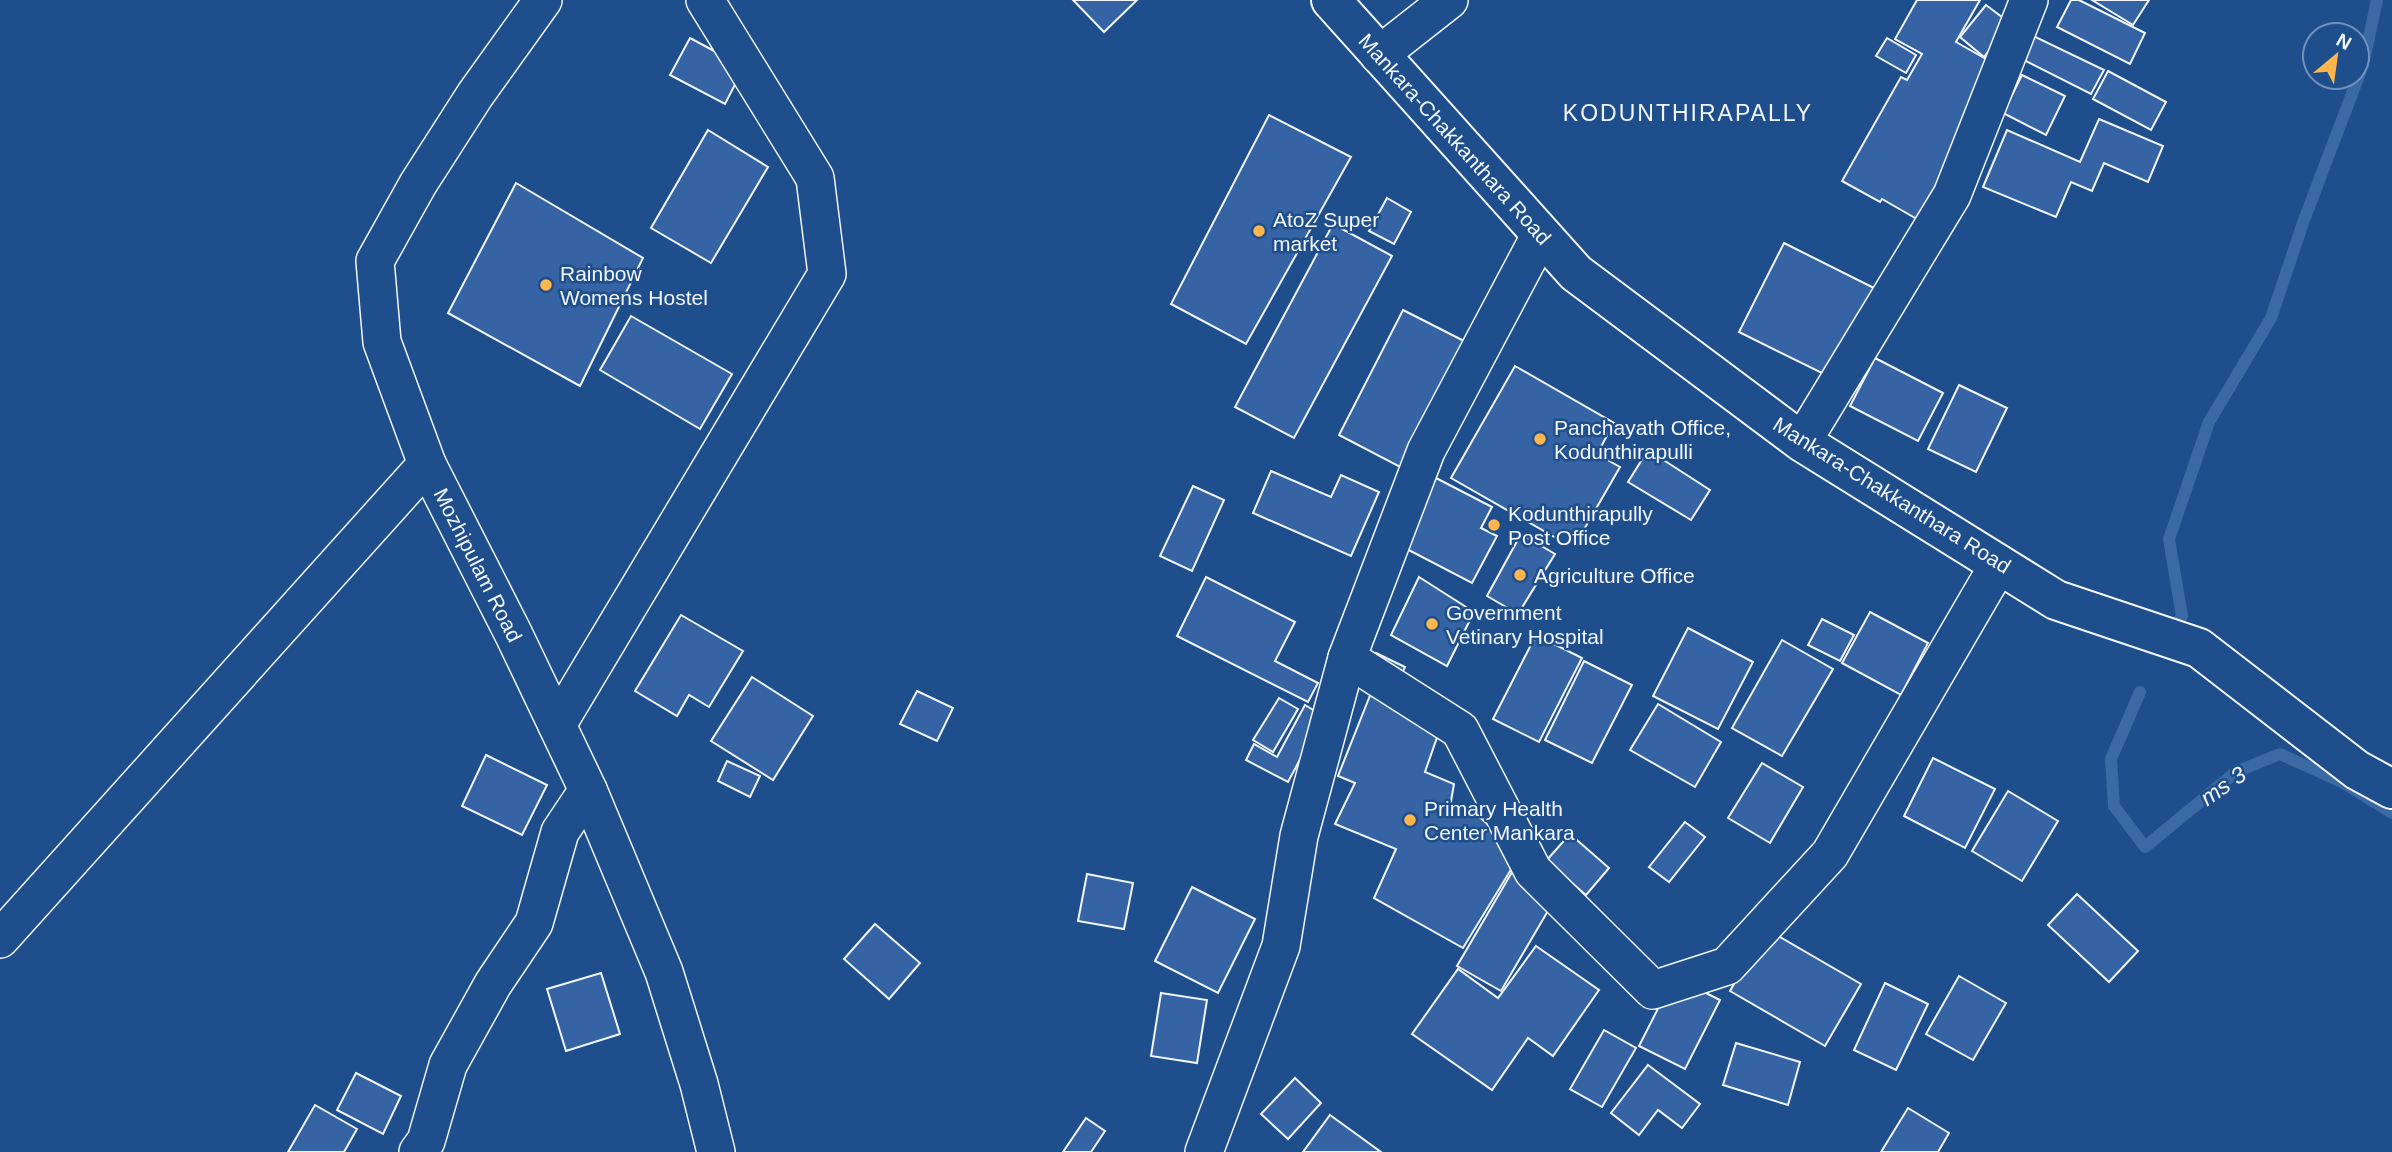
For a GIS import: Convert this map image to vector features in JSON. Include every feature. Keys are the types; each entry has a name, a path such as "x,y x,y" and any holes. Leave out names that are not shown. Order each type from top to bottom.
{"main road":[{"name":"Mankara-Chakkanthara Road","path":"1331,0 1576,273 1802,442 2056,600 2199,648 2357,770 2392,789"}],"street":[{"path":"557,725 827,274 815,178 705,0"},
{"path":"1379,55 1449,0"},
{"path":"1802,442 1952,195 2029,0"},
{"name":"Mozhipulam Road","path":"538,2 425,173 375,261 382,341 427,464 514,635 588,790 664,972 699,1084 716,1152"},
{"path":"1205,1152 1281,946 1299,836 1347,658 1426,452 1541,234"},
{"path":"0,939 427,464"},
{"path":"1347,658 1461,730 1533,871 1653,990 1727,966 1830,854 2000,564"},
{"path":"418,1152 425,1141 448,1065 493,984 534,923 560,832 588,790"}],"building":[{"path":"1073,0 1137,0 1104,32"},
{"path":"1917,0 1980,0 1956,42 2007,71 1922,222 1882,199 1880,202 1842,181 1901,77 1907,80 1922,54 1895,39"},
{"path":"2071,0 2079,0 2145,33 2130,64 2057,27"},
{"path":"2092,0 2149,0 2133,25"},
{"path":"1986,5 2011,24 1984,57 1960,37"},
{"path":"2025,32 2104,70 2091,94 2014,55"},
{"path":"690,38 744,67 725,104 670,75"},
{"path":"1887,38 1916,55 1906,73 1876,56"},
{"path":"2108,71 2166,102 2151,130 2093,99"},
{"path":"2022,75 2065,96 2046,135 2003,113"},
{"name":"AtoZ Super market","path":"1269,115 1351,157 1246,344 1171,304"},
{"path":"2099,119 2163,146 2148,182 2104,163 2092,191 2071,182 2056,217 1983,187 2007,130 2080,162"},
{"path":"708,130 768,167 711,263 651,228"},
{"name":"Rainbow Womens Hostel","path":"516,183 643,258 580,386 448,313"},
{"path":"1387,198 1411,212 1394,244 1369,231"},
{"path":"1333,224 1392,256 1294,438 1235,407"},
{"path":"1784,243 1874,288 1830,377 1739,332"},
{"path":"1403,310 1468,343 1404,469 1339,435"},
{"path":"631,316 732,374 700,429 600,370"},
{"path":"1875,358 1943,393 1918,441 1850,406"},
{"name":"Panchayath Office, Kodunthirapulli","path":"1515,366 1614,423 1597,454 1620,467 1578,540 1561,530 1556,538 1451,478"},
{"path":"1959,385 2007,408 1976,472 1928,449"},
{"path":"1648,450 1710,490 1691,520 1628,482"},
{"path":"1271,471 1331,497 1341,475 1379,492 1351,556 1253,513"},
{"path":"1436,478 1492,507 1481,528 1497,536 1472,583 1401,546"},
{"path":"1193,486 1224,500 1192,571 1160,556"},
{"name":"Agriculture Office","path":"1521,534 1555,554 1518,614 1487,596"},
{"path":"1206,577 1295,622 1275,661 1318,683 1308,702 1177,636"},
{"name":"Government Vetinary Hospital","path":"1419,577 1474,612 1447,666 1391,635"},
{"path":"1870,612 1928,643 1901,695 1842,663"},
{"path":"681,615 743,651 709,707 689,695 677,716 635,691"},
{"path":"1822,619 1854,635 1840,661 1808,645"},
{"path":"1688,628 1753,662 1718,729 1653,696"},
{"path":"1536,635 1582,658 1539,742 1493,719"},
{"path":"1782,640 1833,669 1782,756 1732,728"},
{"path":"1376,653 1405,667 1398,682 1368,667"},
{"path":"1584,661 1632,685 1592,763 1545,740"},
{"path":"752,677 813,716 773,780 711,741"},
{"path":"917,691 953,708 937,741 900,724"},
{"name":"Primary Health Center Mankara","path":"1371,693 1441,726 1425,772 1454,784 1450,807 1478,816 1490,826 1512,868 1463,948 1374,898 1396,849 1335,824 1355,783 1338,776"},
{"path":"1279,698 1298,709 1273,752 1253,740"},
{"path":"1658,704 1721,742 1695,787 1630,750"},
{"path":"1305,705 1323,716 1288,782 1246,760 1254,744 1277,757"},
{"path":"486,755 547,785 522,835 462,806"},
{"path":"1933,758 1995,789 1965,848 1904,816"},
{"path":"727,761 760,776 750,797 718,781"},
{"path":"1762,763 1803,787 1770,843 1728,818"},
{"path":"2008,791 2058,821 2022,881 1972,851"},
{"path":"1685,822 1705,837 1669,882 1649,867"},
{"path":"1570,834 1609,868 1586,895 1546,861"},
{"path":"1515,867 1559,892 1501,991 1457,966"},
{"path":"1087,874 1133,883 1124,929 1078,921"},
{"path":"1192,887 1255,919 1218,993 1155,961"},
{"path":"2077,894 2138,951 2109,982 2048,925"},
{"path":"875,924 920,963 889,999 844,959"},
{"path":"1766,929 1861,984 1825,1046 1730,991"},
{"path":"1536,946 1599,990 1553,1056 1528,1038 1492,1090 1412,1034 1458,969 1498,998"},
{"path":"601,973 620,1034 566,1051 547,989"},
{"path":"1959,976 2006,1003 1973,1060 1926,1034"},
{"path":"1674,977 1720,1000 1685,1069 1639,1046"},
{"path":"1885,983 1928,1004 1896,1070 1854,1050"},
{"path":"1161,993 1207,1000 1197,1063 1151,1056"},
{"path":"1604,1030 1636,1048 1602,1107 1570,1089"},
{"path":"1736,1043 1800,1062 1788,1105 1723,1085"},
{"path":"1648,1065 1700,1104 1682,1128 1658,1110 1639,1135 1611,1113"},
{"path":"356,1073 401,1096 383,1134 337,1110"},
{"path":"1295,1078 1321,1103 1288,1139 1261,1114"},
{"path":"315,1105 357,1129 344,1152 288,1152"},
{"path":"1908,1108 1949,1133 1938,1152 1881,1152"},
{"path":"1330,1115 1381,1152 1303,1152"},
{"path":"1086,1118 1105,1131 1091,1152 1063,1152"}],"waterway":[{"path":"2176,626 2182,616 2169,539 2209,422 2271,318 2304,220 2363,65 2377,0"},
{"name":"ms 3","path":"2140,692 2111,759 2114,806 2145,847 2236,772 2280,754 2342,782 2392,813"}],"place":[{"name":"AtoZ Super market","path":"1259,231"},
{"name":"Rainbow Womens Hostel","path":"546,285"},
{"name":"Panchayath Office, Kodunthirapulli","path":"1540,439"},
{"name":"Kodunthirapully Post Office","path":"1494,525"},
{"name":"Agriculture Office","path":"1520,575"},
{"name":"Government Vetinary Hospital","path":"1432,624"},
{"name":"Primary Health Center Mankara","path":"1410,820"}],"district":[{"name":"KODUNTHIRAPALLY","path":"1688,113"}]}
